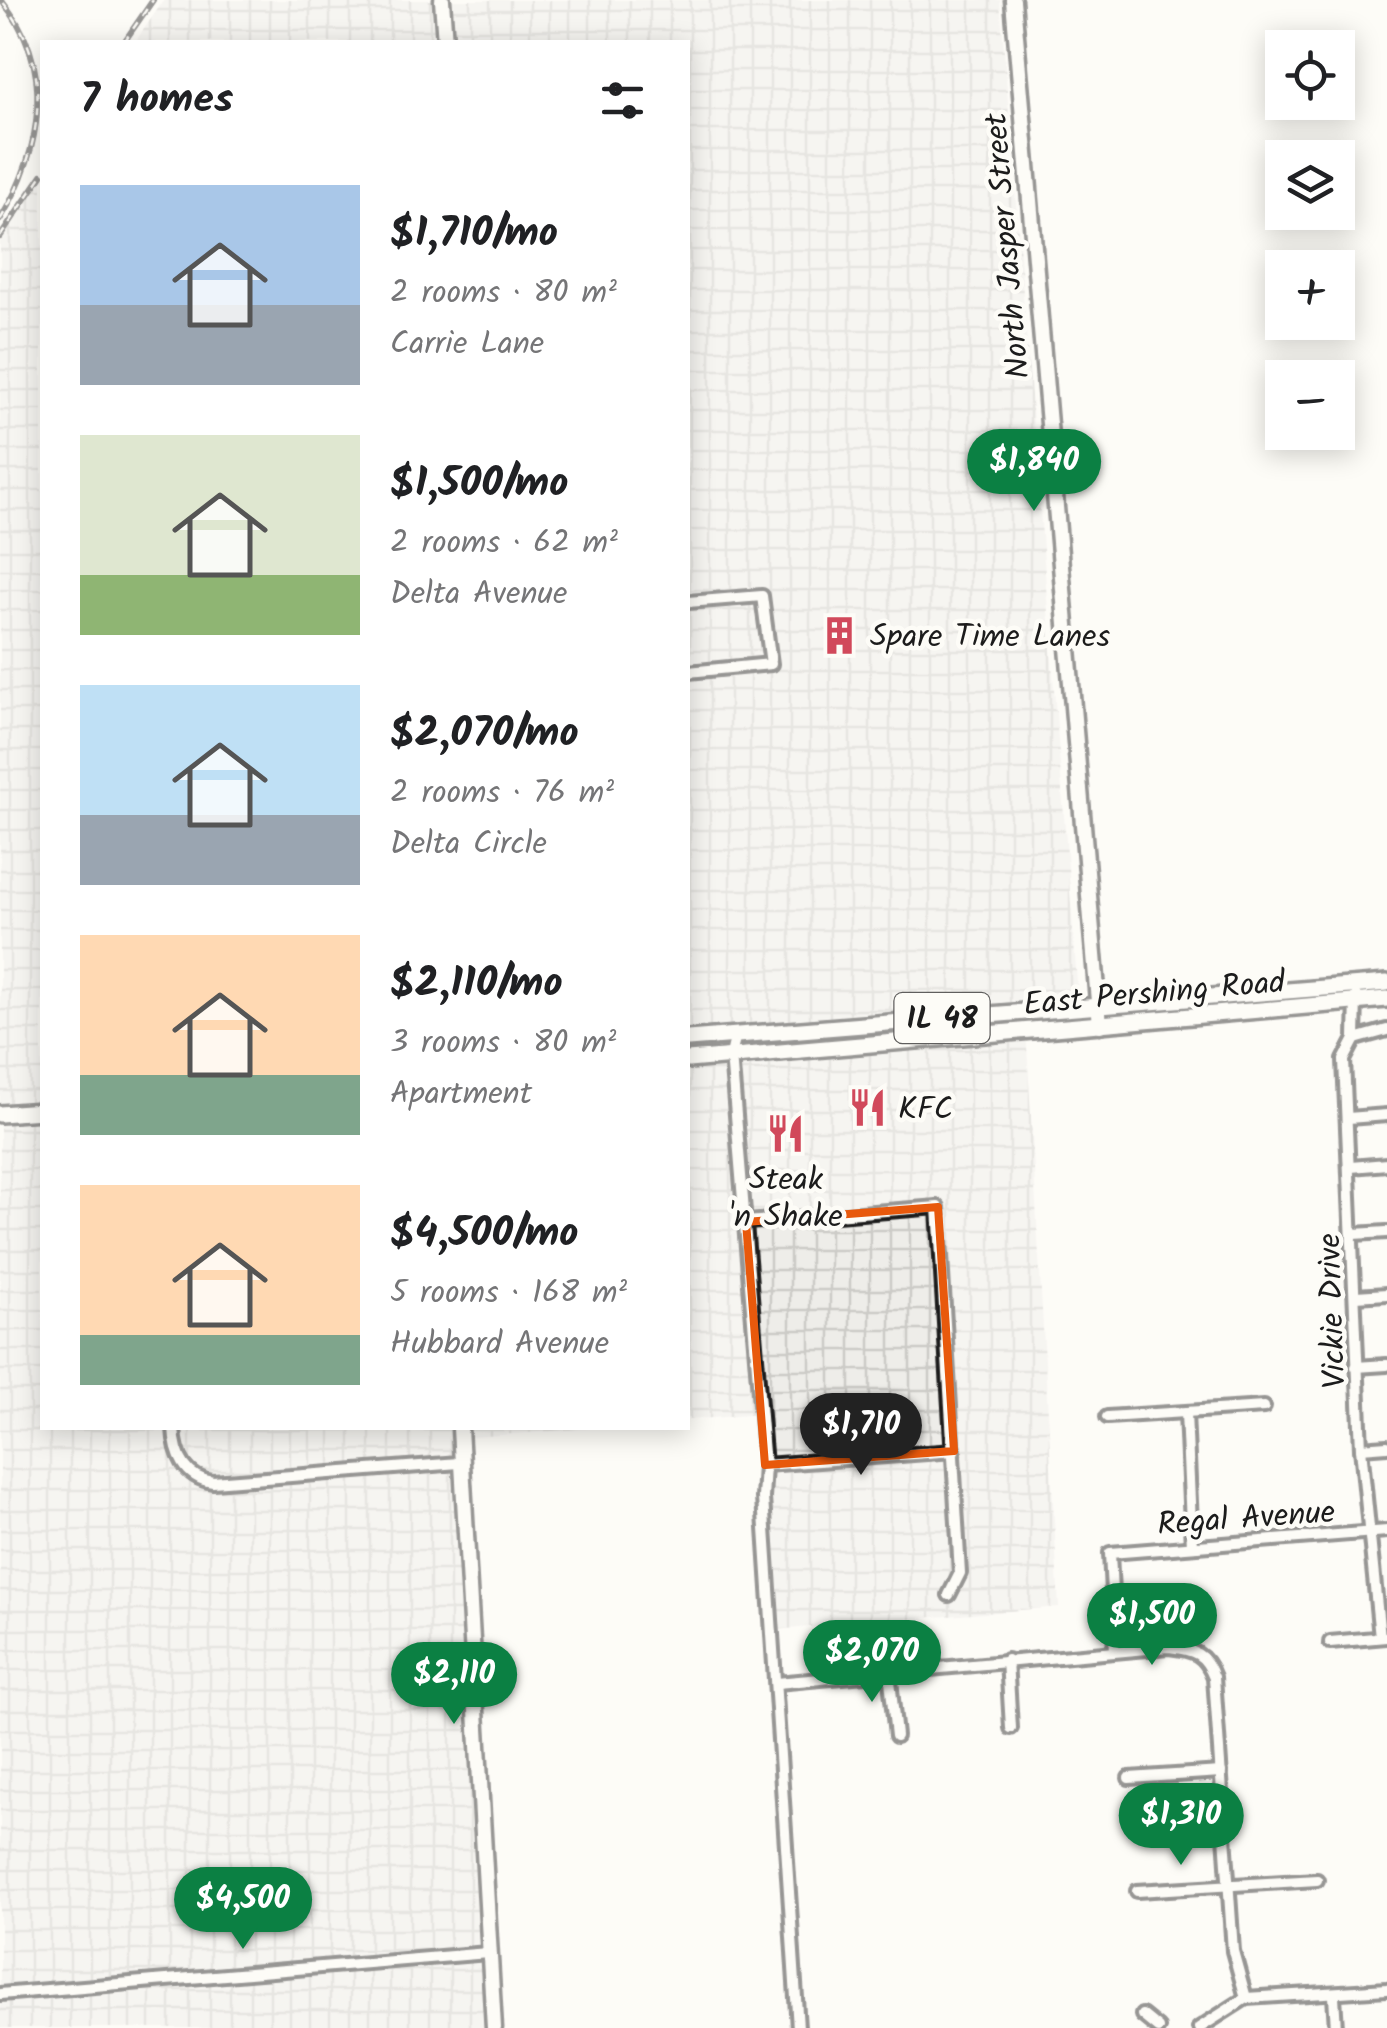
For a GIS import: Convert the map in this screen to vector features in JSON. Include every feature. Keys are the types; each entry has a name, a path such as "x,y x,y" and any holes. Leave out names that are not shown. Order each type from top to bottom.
{"main road":[{"name":"East Pershing Road","path":"690,1039 1387,982"},
{"name":"East Pershing Road","path":"690,1060 1387,999"},
{"path":"0,1114 40,1111"}],"street":[{"path":"442,0 445,40"},
{"name":"North Jasper Street","path":"1012,0 1100,1024"},
{"path":"690,602 762,596 770,664 690,672"},
{"name":"Vickie Drive","path":"1356,985 1355,1038 1344,1060 1354,1234 1356,1367 1369,1532 1384,1637"},
{"path":"1355,1038 1387,1030"},
{"path":"736,1034 731,1055 765,1466 763,1498 798,2028"},
{"path":"1348,1118 1387,1115"},
{"path":"1351,1167 1387,1164"},
{"path":"746,1222 938,1207 960,1573 949,1595"},
{"path":"1354,1234 1387,1232"},
{"path":"1356,1296 1387,1294"},
{"path":"1356,1367 1387,1365"},
{"path":"1107,1418 1264,1406"},
{"path":"1186,1412 1192,1546"},
{"path":"174,1430 175,1450 190,1472 213,1482 459,1463"},
{"path":"460,1430 494,2028"},
{"path":"1361,1448 1387,1446"},
{"path":"765,1466 954,1451"},
{"name":"Regal Avenue","path":"1115,1650 1110,1553 1387,1531"},
{"path":"1330,1642 1384,1637"},
{"path":"777,1683 1115,1650 1169,1647 1193,1650 1207,1659 1214,1677 1234,1952 1246,1998"},
{"path":"1008,1660 1011,1728"},
{"path":"889,1670 896,1736"},
{"path":"1130,1778 1222,1772"},
{"path":"1137,1891 1317,1880"},
{"path":"0,1994 488,1953"},
{"path":"1199,2028 1246,1998 1334,1996 1387,1989"},
{"path":"1334,1996 1336,2028"},
{"path":"1142,2015 1158,2028"}],"highlighted area":[{"path":"938,1207 954,1451 765,1465 746,1222"}],"shaded area":[{"path":"164,0 1000,0 1079,1007 1025,1011 1059,1607 773,1630 760,1414 690,1420 690,40 136,40"},
{"path":"40,181 40,1430 565,1430 460,1438 491,2028 0,2028 0,240"}],"railway":[{"path":"0,220 26,165 37,108 30,52 19,26 1,0"},
{"path":"125,40 153,0"},
{"path":"0,237 40,178"}],"place":[{"name":"Spare Time Lanes","path":"840,635"},
{"name":"KFC","path":"868,1108"},
{"name":"Steak 'n Shake","path":"786,1133"}]}
